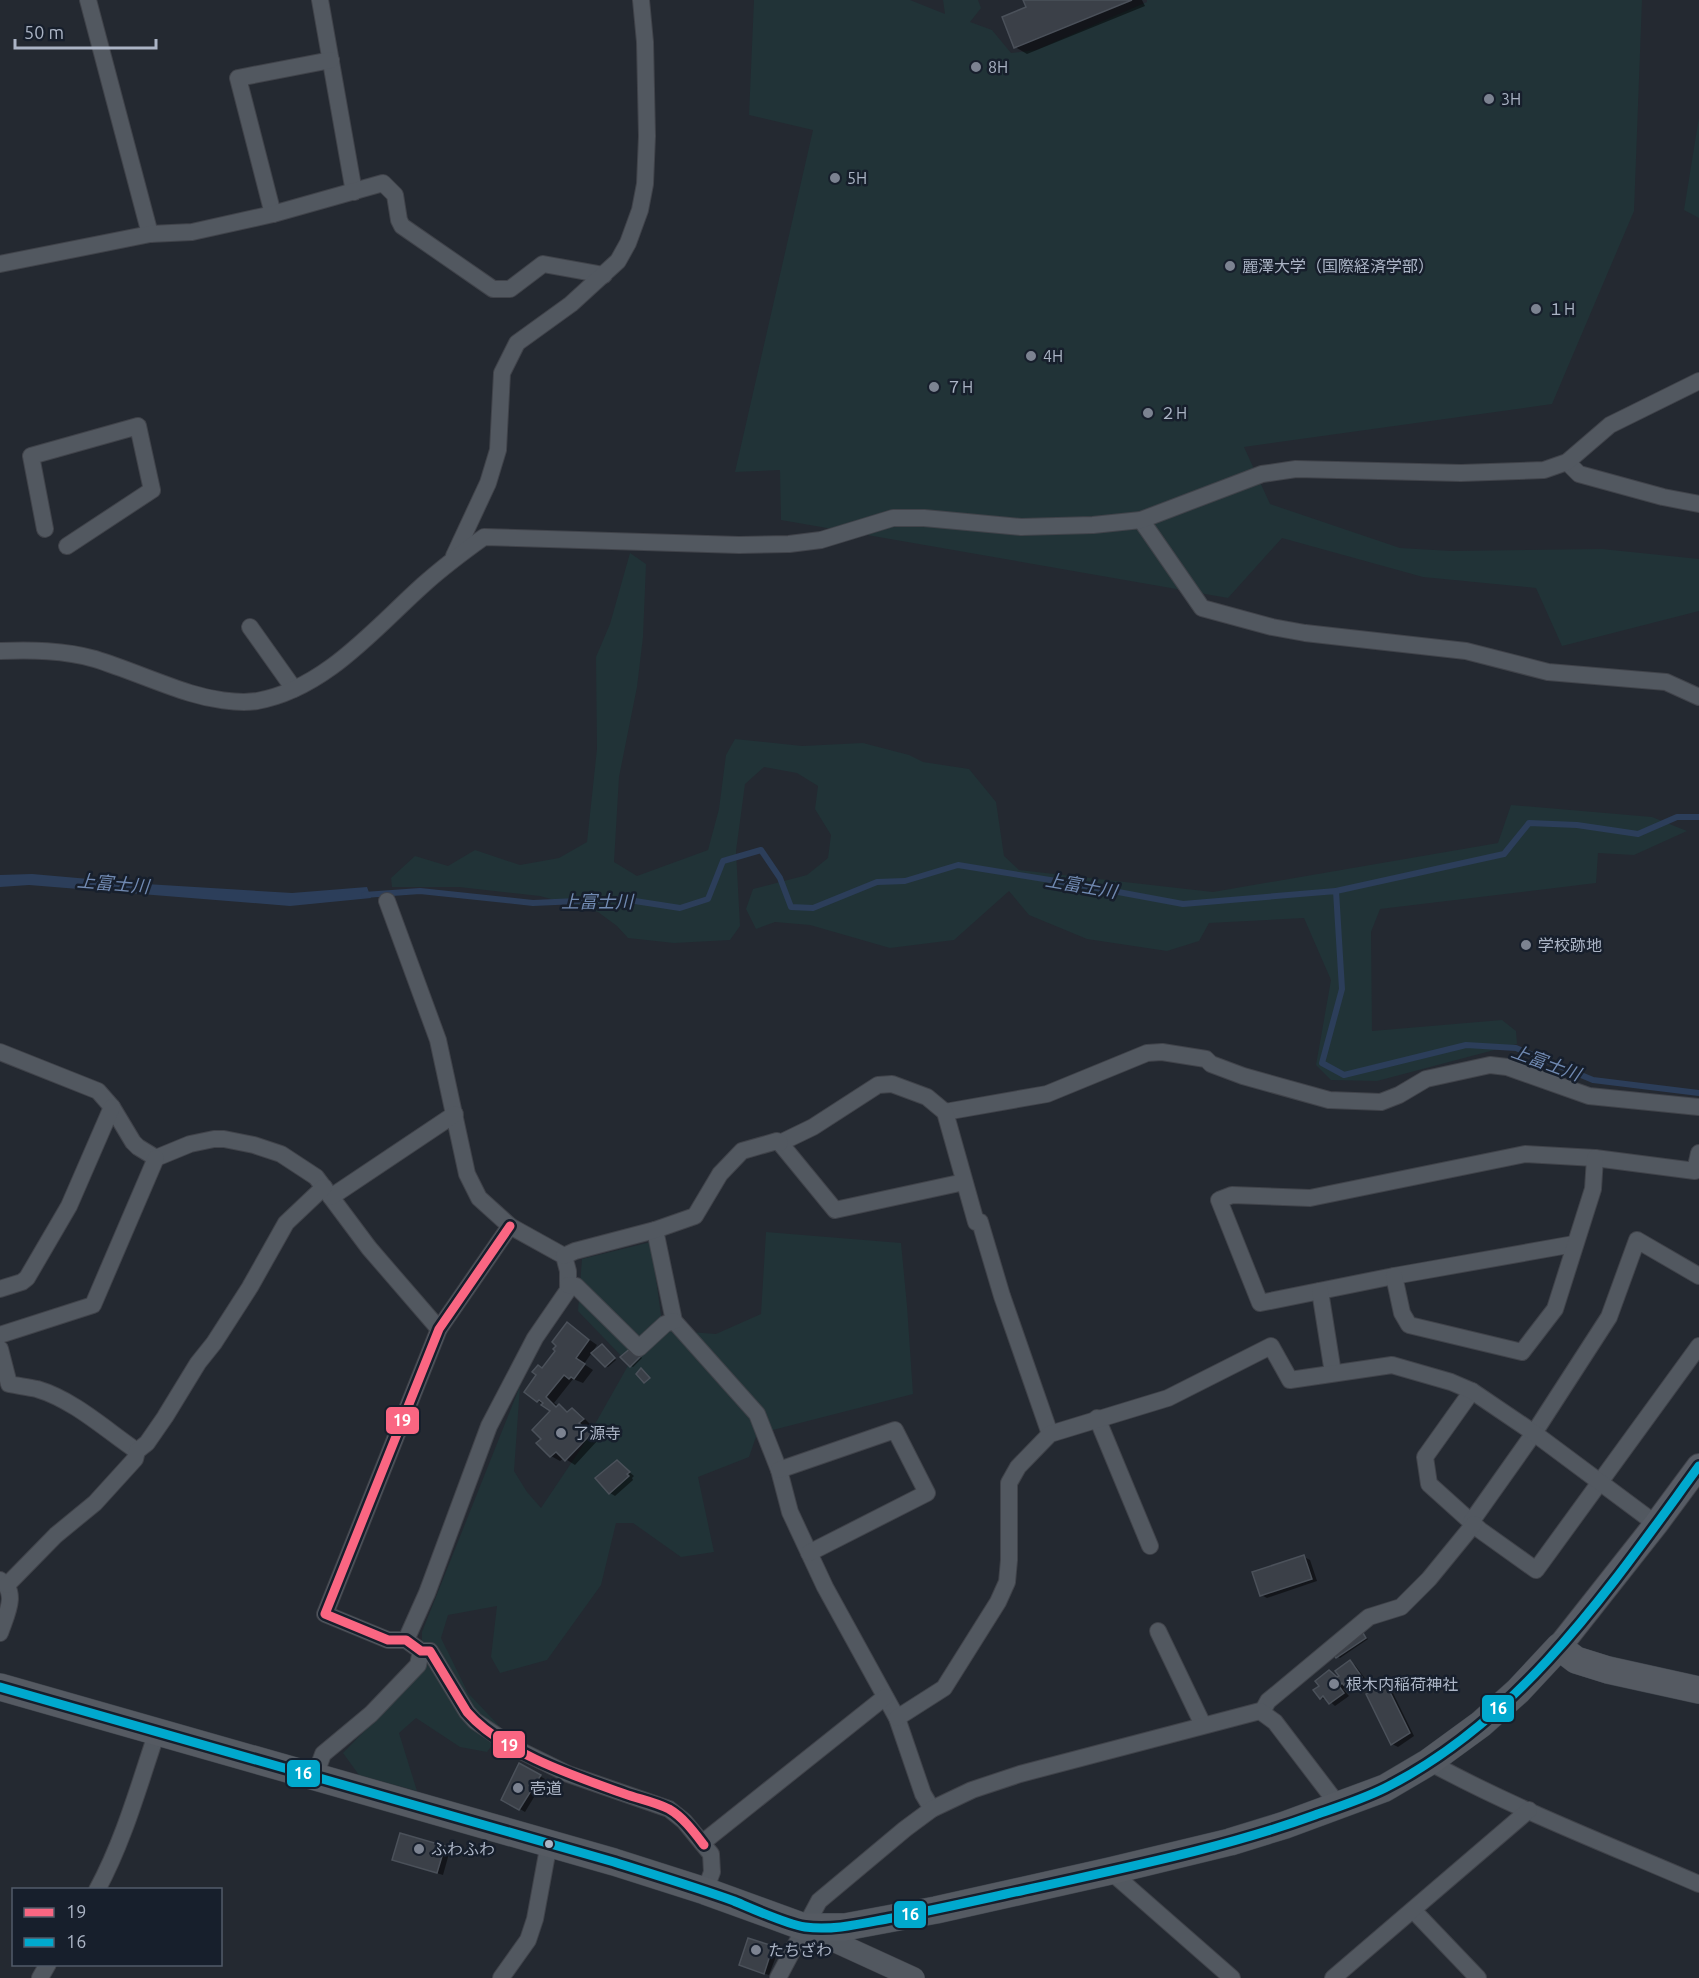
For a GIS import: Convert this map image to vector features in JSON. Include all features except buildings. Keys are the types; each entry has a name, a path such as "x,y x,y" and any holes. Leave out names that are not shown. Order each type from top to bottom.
{"main road":[{"path":"0,1687 549,1843 705,1891 804,1927 845,1927 936,1910 1230,1842 1339,1806 1385,1788 1455,1744 1518,1691 1559,1647 1699,1466"},
{"path":"1559,1647 1576,1660 1608,1670 1699,1690"}],"street":[{"path":"88,0 150,234"},
{"path":"320,0 354,192"},
{"path":"452,559 488,483 498,450 502,374 517,343 571,304 618,261 628,243 640,210 645,184 647,136 645,42 641,0"},
{"path":"273,214 238,78 331,60"},
{"path":"0,264 150,234 192,232 273,214 383,183 395,195 402,226 493,288 510,289 543,264 603,275"},
{"path":"0,651 29,650 75,654 96,659 194,694 226,700 255,701 278,696 294,689 336,663 452,559 484,537 739,545 789,544 821,540 893,518 924,518 1021,527 1093,525 1141,520 1262,474 1296,469 1473,472 1544,470 1567,462 1610,425 1699,381"},
{"path":"45,529 31,456 138,426 152,490 67,546"},
{"path":"1567,462 1579,474 1663,497 1699,504"},
{"path":"1141,520 1202,608 1272,627 1305,633 1466,651 1548,672 1666,682 1699,697"},
{"path":"250,627 294,689"},
{"path":"387,901 438,1040 467,1174 479,1198 510,1226 564,1256 568,1271 568,1290 535,1338 489,1426 427,1593 406,1640"},
{"path":"0,1052 98,1091 112,1107 133,1142 156,1158"},
{"path":"945,1112 1047,1094 1147,1053 1162,1052 1206,1059 1211,1064 1243,1076 1329,1100 1381,1102 1399,1095 1426,1079 1490,1065 1507,1067 1589,1096 1699,1107"},
{"path":"564,1256 574,1251 656,1230 695,1216 720,1174 742,1151 780,1143 813,1127 878,1085 892,1084 927,1097 945,1112 976,1222 981,1222 1002,1296 1050,1434"},
{"path":"0,1289 27,1278 69,1206 112,1107"},
{"path":"0,1633 11,1595 4,1582 95,1503 135,1458 136,1451 147,1443 250,1287 286,1223 328,1192 455,1114"},
{"path":"0,1335 93,1305 156,1158 190,1144 224,1139 281,1154 306,1169 328,1192 369,1248 439,1329"},
{"path":"780,1143 835,1210 964,1182"},
{"path":"1574,1244 1260,1302 1219,1200 1232,1195 1310,1198 1525,1154 1595,1158 1695,1171 1699,1153"},
{"path":"1394,1276 1402,1313 1409,1325 1522,1352 1555,1309 1568,1275 1574,1244 1593,1189 1595,1158"},
{"path":"510,1226 439,1329 325,1614 388,1640 406,1640 421,1652 430,1651 474,1721 515,1748 568,1774 669,1809 684,1821 711,1854 712,1872 705,1891"},
{"path":"656,1230 674,1321 757,1414 779,1470 790,1512 831,1597 897,1718 922,1794 932,1809"},
{"path":"1262,1712 1268,1701 1369,1617 1401,1607 1429,1579 1472,1523 1534,1433 1609,1317 1637,1240 1699,1276"},
{"path":"568,1285 576,1286 639,1348 665,1324 674,1321"},
{"path":"1320,1291 1333,1373"},
{"path":"897,1718 944,1688 998,1602 1007,1582 1009,1483 1018,1467 1050,1434 1168,1398 1271,1346 1290,1380 1392,1365 1451,1382 1472,1391 1534,1433 1656,1524"},
{"path":"1472,1391 1425,1457 1429,1484 1472,1523 1536,1570 1699,1346"},
{"path":"0,1348 9,1384 38,1389 61,1400 82,1412 136,1451"},
{"path":"1097,1418 1150,1545"},
{"path":"779,1470 895,1430 927,1493 810,1553"},
{"path":"1158,1631 1203,1725"},
{"path":"315,1776 323,1754 371,1714 418,1665 421,1652"},
{"path":"702,1843 885,1697"},
{"path":"778,1978 804,1927 824,1895 932,1809 972,1790 1020,1774 1260,1711 1275,1722 1339,1806"},
{"path":"98,1888 133,1804 157,1732"},
{"path":"1429,1762 1529,1810 1699,1884"},
{"path":"1333,1978 1529,1810"},
{"path":"501,1978 528,1940 535,1919 549,1843"},
{"path":"1110,1871 1232,1978"},
{"path":"1413,1910 1478,1978"},
{"path":"804,1927 914,1978"}],"shaded area":[{"name":"麗澤大学（国際経済学部）","path":"754,0 910,0 945,14 943,0 978,0 981,8 970,22 992,30 1011,53 1036,50 1147,2 1147,0 1642,0 1634,211 1552,404 1244,447 1270,504 1400,548 1451,551 1602,549 1699,559 1699,611 1562,646 1536,588 1423,577 1282,538 1228,598 781,520 780,470 735,472 813,130 749,115"},
{"path":"1699,117 1699,218 1684,210"},
{"path":"630,553 646,564 643,637 637,687 619,777 614,862 637,876 708,850 719,809 726,755 735,739 802,746 863,743 909,755 923,762 969,769 996,802 1004,856 1019,870 1213,892 1498,843 1511,805 1652,817 1687,831 1634,855 1598,853 1596,883 1380,909 1371,932 1372,1031 1502,1020 1516,1031 1517,1044 1377,1081 1331,1080 1316,1065 1331,980 1304,918 1209,923 1199,941 1167,951 1087,939 1029,915 1009,891 954,940 890,948 810,925 775,922 756,929 746,909 753,889 807,875 828,858 831,835 815,809 818,786 797,773 764,767 745,784 736,851 740,926 730,940 674,943 628,938 617,926 598,912 540,896 459,887 392,887 391,878 415,856 448,866 475,850 520,865 559,858 587,842 597,749 596,657 610,624"},
{"path":"766,1232 901,1243 913,1394 757,1434 749,1457 698,1477 714,1552 681,1557 633,1523 616,1523 601,1585 547,1660 500,1673 491,1657 497,1606 448,1615 441,1638 468,1693 503,1730 487,1752 460,1747 416,1718 399,1733 417,1791 359,1775 343,1753 422,1672 422,1632 520,1386 514,1471 527,1492 541,1508 582,1447 629,1364 578,1311 582,1259 651,1242 663,1330 716,1334 761,1314"}],"water":[{"path":"32,874 292,893 367,887 371,898 290,906 29,885 0,887 0,875"}],"waterway":[{"name":"上富士川","path":"1336,891 1504,854 1529,823 1577,825 1638,834 1677,817 1699,817"},
{"name":"上富士川","path":"364,895 420,891 533,903 622,899 680,908 708,899 723,861 761,850 780,878 791,907 813,908 877,882 905,881 958,865 1183,904 1336,891 1342,989 1322,1063 1344,1075 1466,1045 1516,1048 1593,1080 1699,1093"}],"transit line":[{"name":"19","path":"510,1226 439,1329 325,1614 388,1640 406,1640 421,1651 430,1651 467,1712 499,1739 541,1762 669,1809 684,1820 704,1845"},
{"name":"16","path":"0,1687 614,1862 734,1901 779,1920 816,1928 849,1926 1034,1888 1211,1847 1281,1827 1385,1788 1434,1759 1479,1725 1521,1687 1597,1602 1699,1466"}],"place":[{"name":"8H","path":"976,67"},
{"name":"3H","path":"1489,99"},
{"name":"5H","path":"835,178"},
{"name":"麗澤大学（国際経済学部）","path":"1230,266"},
{"name":"１H","path":"1536,309"},
{"name":"4H","path":"1031,356"},
{"name":"７H","path":"934,387"},
{"name":"２H","path":"1148,413"},
{"name":"学校跡地","path":"1526,945"},
{"name":"了源寺","path":"561,1433"},
{"name":"根木内稲荷神社","path":"1334,1684"},
{"name":"壱道","path":"518,1788"},
{"name":"ふわふわ","path":"419,1849"},
{"name":"たちざわ","path":"756,1950"}]}
